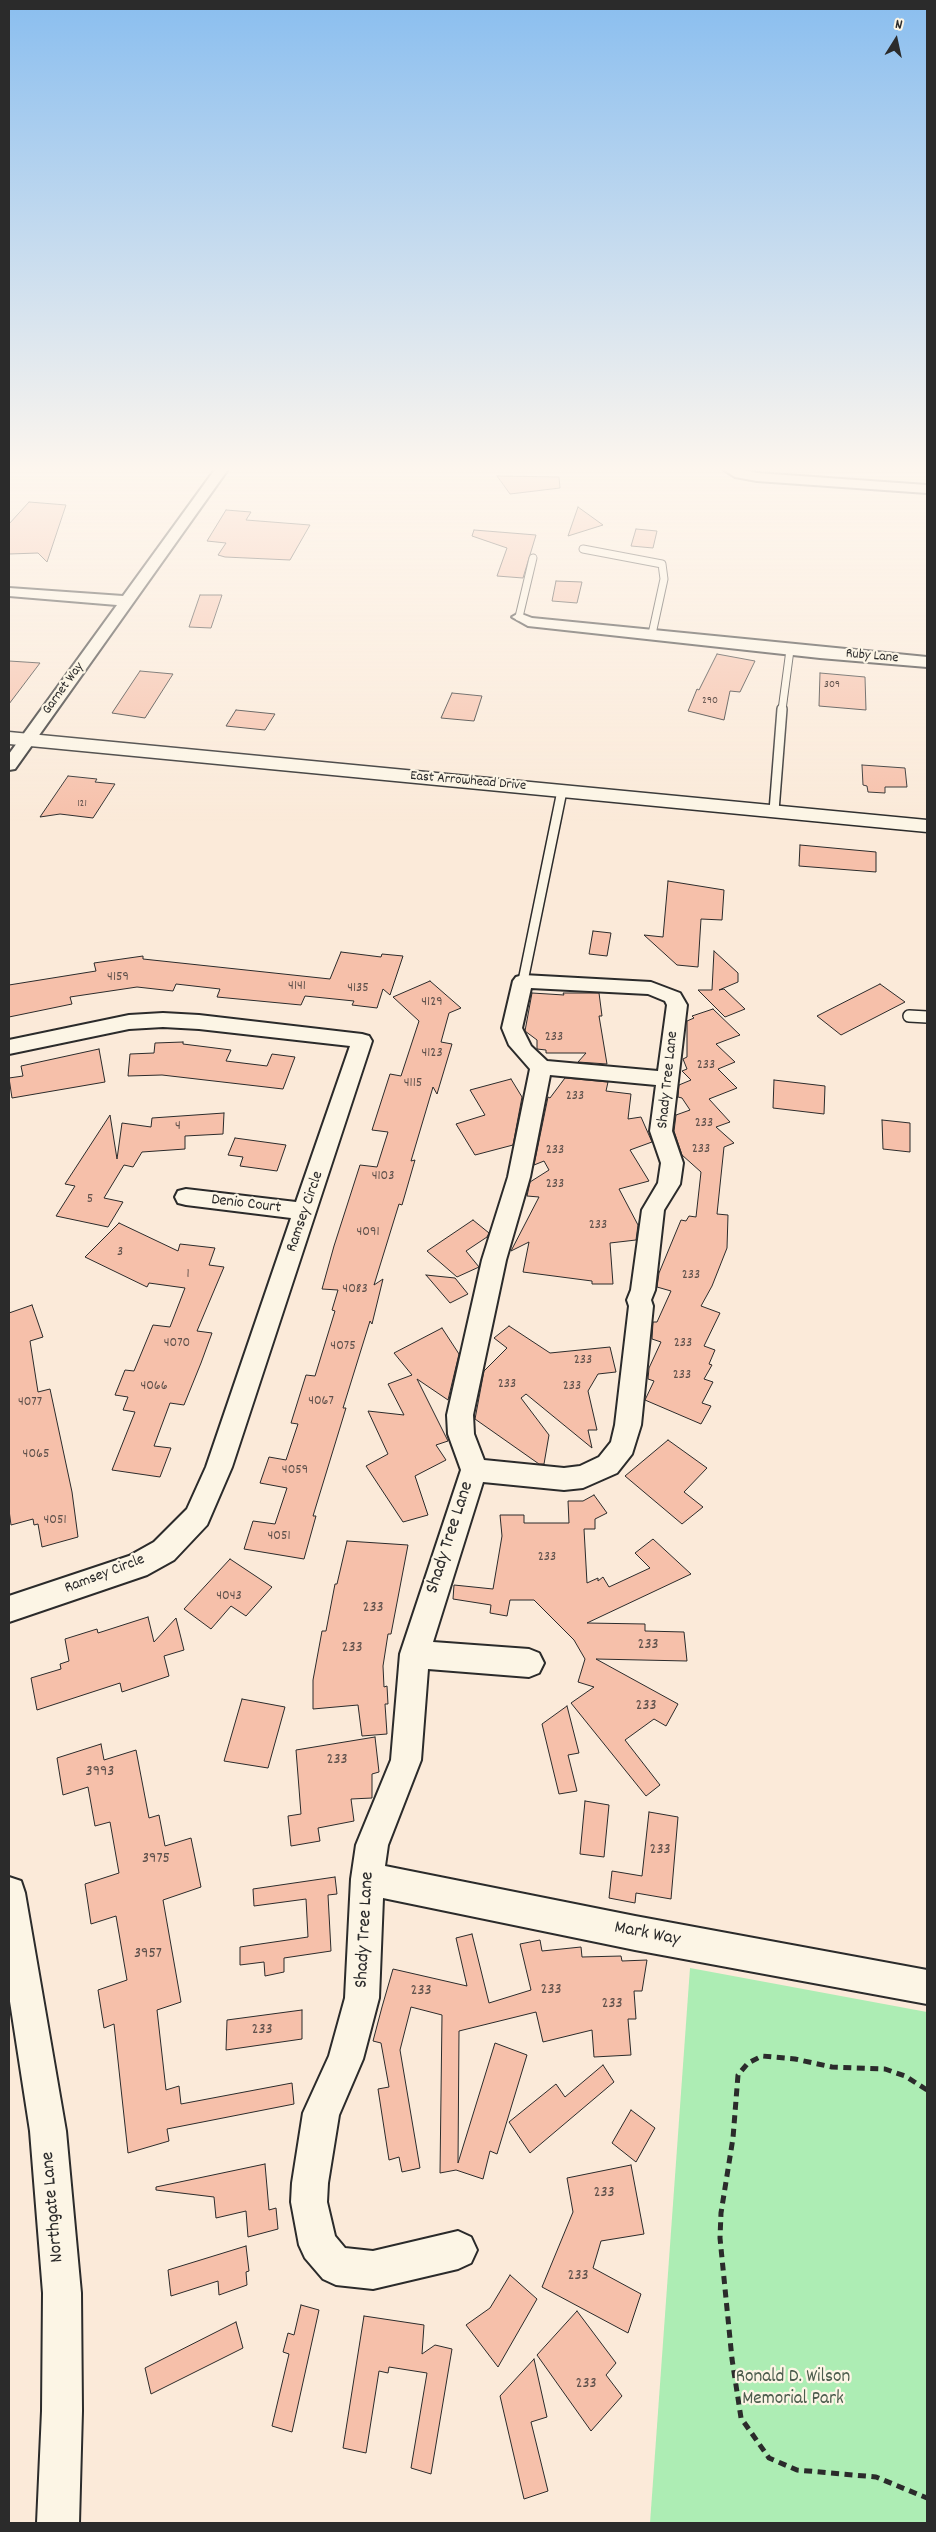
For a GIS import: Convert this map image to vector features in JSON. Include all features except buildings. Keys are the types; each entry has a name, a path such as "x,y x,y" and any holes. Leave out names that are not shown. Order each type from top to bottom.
{"street":[{"name":"Garnet Way","path":"18,739 138,586"},
{"path":"9,592 127,601"},
{"name":"Ruby Lane","path":"519,617 528,622 790,650 927,662"},
{"path":"9,765 18,739"},
{"name":"East Arrowhead Drive","path":"18,739 927,826"},
{"path":"523,981 512,1028 516,1040 524,1051 541,1067 668,1079"},
{"name":"Shady Tree Lane","path":"474,1470 564,1479 583,1476 608,1465 623,1446 628,1425 641,1306 639,1300 643,1290 653,1210 669,1184 672,1163 661,1131 677,1005 672,997 651,988 523,981"},
{"name":"Ramsey Circle","path":"9,1047 129,1022 163,1020 199,1022 362,1041 219,1467 197,1517 164,1551 137,1566 9,1609"},
{"name":"Shady Tree Lane","path":"458,2250 373,2270 336,2266 318,2245 309,2202 310,2183 321,2113 346,2059 362,1998 367,1879 372,1845 406,1760 415,1654 474,1470 461,1434 460,1415 494,1260 519,1177 541,1067"},
{"name":"Denio Court","path":"186,1197 306,1212"},
{"path":"415,1654 529,1663"},
{"name":"Mark Way","path":"367,1879 635,1933 927,1987"},
{"name":"Northgate Lane","path":"9,1893 12,1942 48,2132 62,2293 62,2411 58,2523"}],"lane":[{"path":"519,617 526,586"},
{"path":"652,634 662,586"},
{"path":"774,811 783,701 790,650"},
{"path":"523,981 562,791"},
{"path":"909,1016 927,1017"}],"path":[{"path":"927,2090 905,2076 885,2069 832,2068 795,2059 762,2056 748,2063 738,2075 733,2138 721,2214 720,2238 741,2418 769,2458 797,2470 876,2477 927,2498"}],"green space":[{"name":"Ronald D. Wilson Memorial Park","path":"690,1968 927,2012 927,2523 650,2523"}]}
